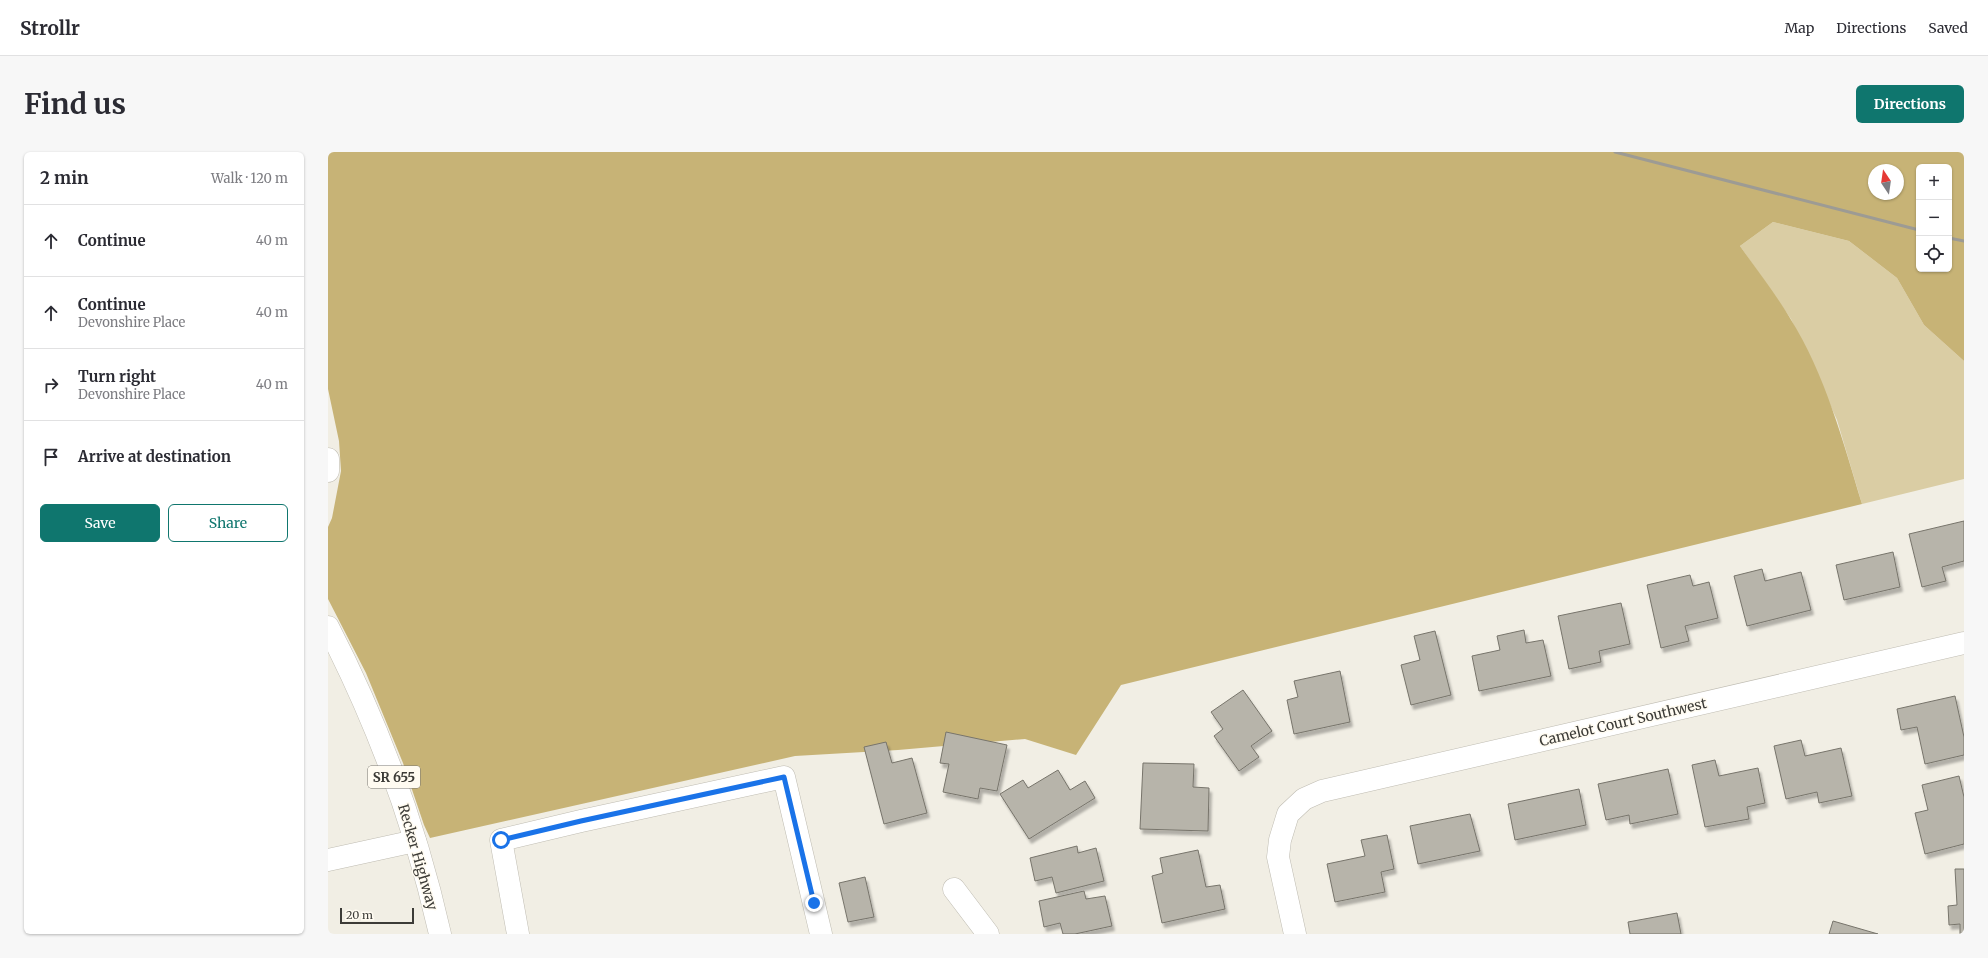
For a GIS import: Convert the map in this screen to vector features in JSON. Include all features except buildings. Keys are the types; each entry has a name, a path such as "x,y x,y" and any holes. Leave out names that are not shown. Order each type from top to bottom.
{"street":[{"path":"328,459 328,471"},
{"name":"Recker Highway","path":"328,627 354,678 391,768 415,841 440,934"},
{"name":"Camelot Court Southwest","path":"1295,934 1278,857 1280,840 1288,814 1304,799 1322,791 1964,643"},
{"path":"518,934 501,840 784,777 821,934"},
{"path":"328,860 415,841"},
{"path":"954,889 988,934"}],"shaded area":[{"path":"328,152 1964,152 1964,361 1924,325 1897,278 1849,241 1773,222 1740,246 1784,309 1802,339 1813,362 1832,408 1862,504 1121,685 1076,755 1025,739 898,750 795,756 430,838 424,825 403,763 366,673 328,599 328,527 332,518 341,471 339,441 328,389"},
{"path":"1773,222 1849,241 1897,278 1924,325 1964,361 1964,479 1862,504 1837,420 1791,319 1740,246"}],"railway":[{"path":"1615,152 1916,229"},
{"path":"1952,239 1964,241"}],"route":[{"path":"501,840 784,777 814,903"}]}
